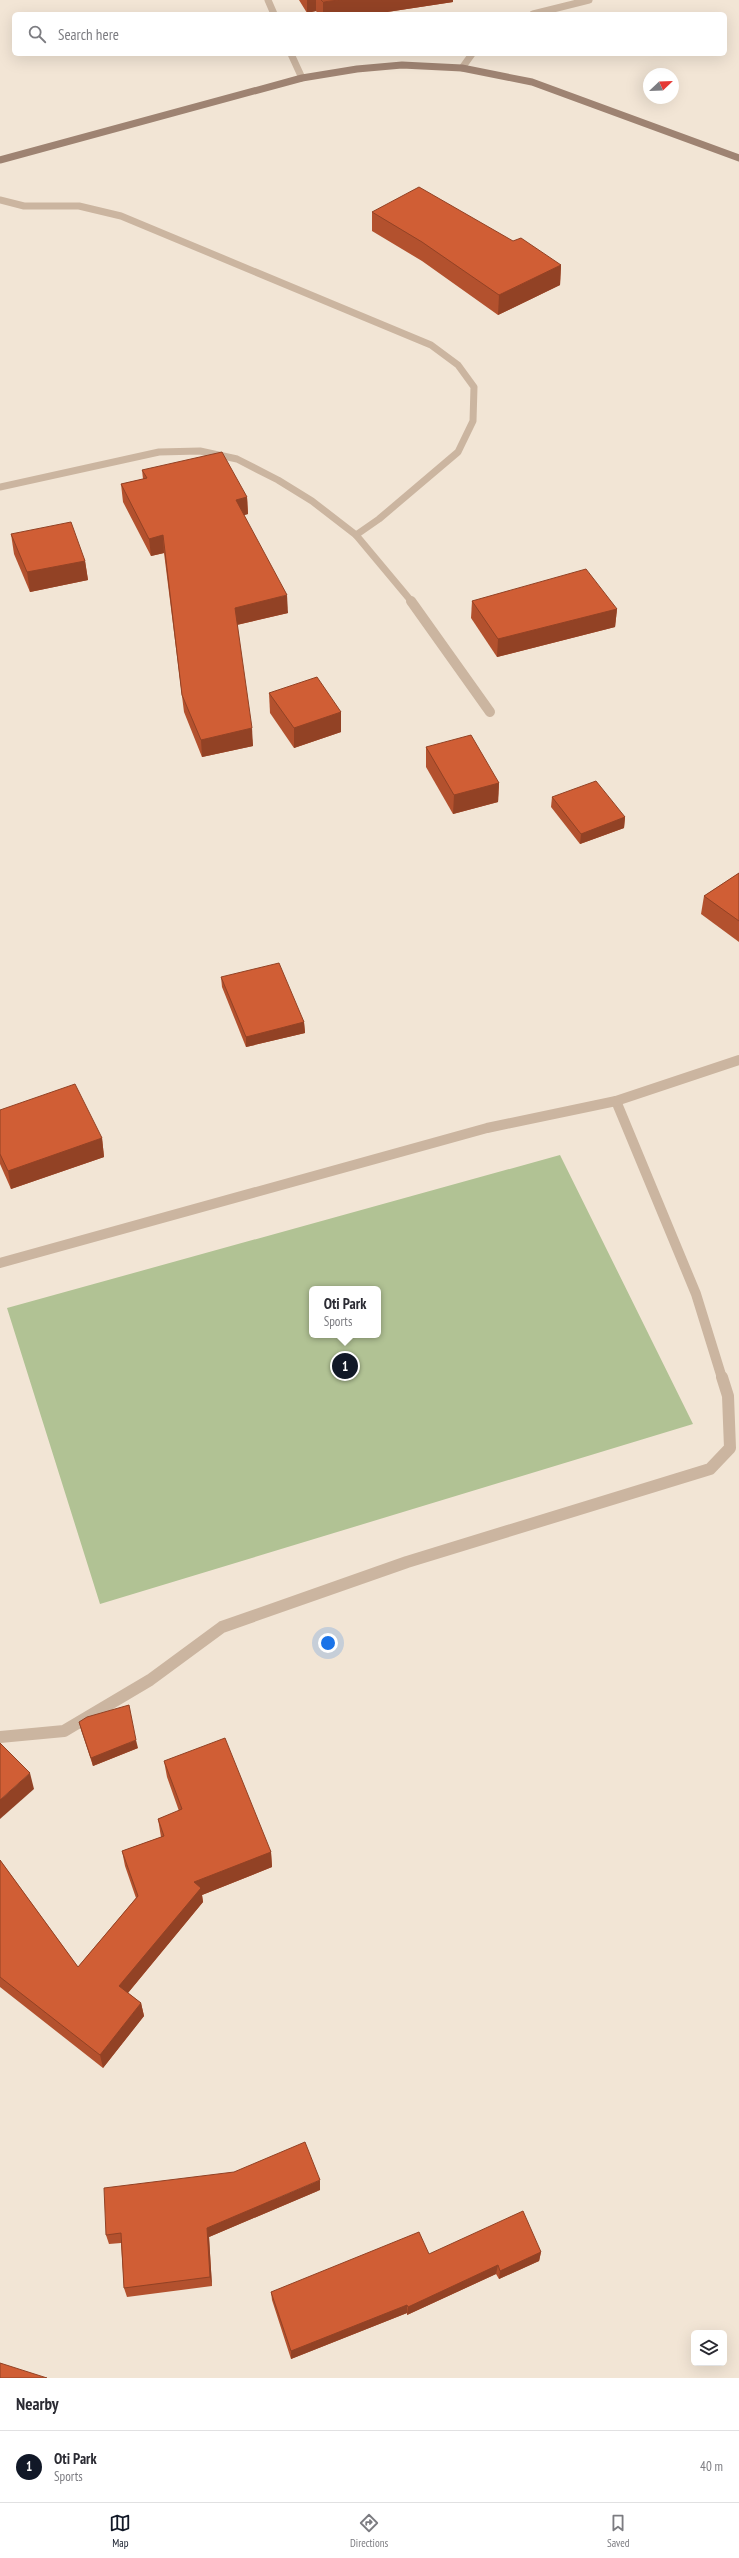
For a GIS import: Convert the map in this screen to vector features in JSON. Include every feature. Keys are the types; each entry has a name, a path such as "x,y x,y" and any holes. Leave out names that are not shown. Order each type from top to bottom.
{"street":[{"path":"268,0 273,12"},
{"path":"541,12 588,0"},
{"path":"292,56 302,78"},
{"path":"462,68 471,56"},
{"path":"0,160 302,78 357,69 402,65 462,68 532,82 739,158"},
{"path":"0,200 10,205 24,208 62,204 98,208 121,216 222,260 431,345 458,365 474,387 473,421 458,452 379,519 356,535"},
{"path":"0,487 159,452 200,451 237,459 278,480 312,501 356,535 406,594 490,712"},
{"path":"0,1263 487,1128 616,1100 739,1060"},
{"path":"0,1737 64,1731 150,1680 222,1627 407,1562 710,1470 730,1448 728,1396 696,1294 616,1100"}],"green space":[{"path":"560,1155 693,1424 100,1604 7,1308"}],"building":[{"path":"321,0 339,0 323,2"},
{"path":"419,187 513,241 521,238 561,265 499,295 422,242 372,212"},
{"path":"222,452 247,497 236,500 287,595 235,608 252,728 201,740 182,695 163,535 149,539 121,484 147,478 142,470"},
{"path":"71,522 85,561 27,572 11,534"},
{"path":"586,569 617,609 498,639 472,601"},
{"path":"317,677 341,712 294,728 269,693"},
{"path":"471,735 499,783 454,795 426,747"},
{"path":"596,781 625,817 581,834 552,797"},
{"path":"739,873 739,921 704,896"},
{"path":"279,963 304,1022 246,1037 221,977"},
{"path":"75,1084 102,1138 8,1171 0,1154 0,1110"},
{"path":"129,1705 136,1740 91,1758 79,1722 87,1717"},
{"path":"225,1738 271,1852 194,1882 201,1888 119,1986 141,2003 100,2055 0,1977 0,1860 78,1967 138,1896 122,1851 164,1836 158,1819 182,1809 164,1761"},
{"path":"0,1743 30,1773 0,1800"},
{"path":"305,2142 320,2180 207,2228 210,2277 124,2288 121,2233 106,2235 104,2188 234,2172"},
{"path":"523,2211 541,2252 500,2271 498,2265 408,2307 407,2305 291,2351 271,2292 419,2232 429,2254"},
{"path":"0,2363 47,2378 0,2378"}],"place":[{"name":"Oti Park","path":"345,1366"}]}
